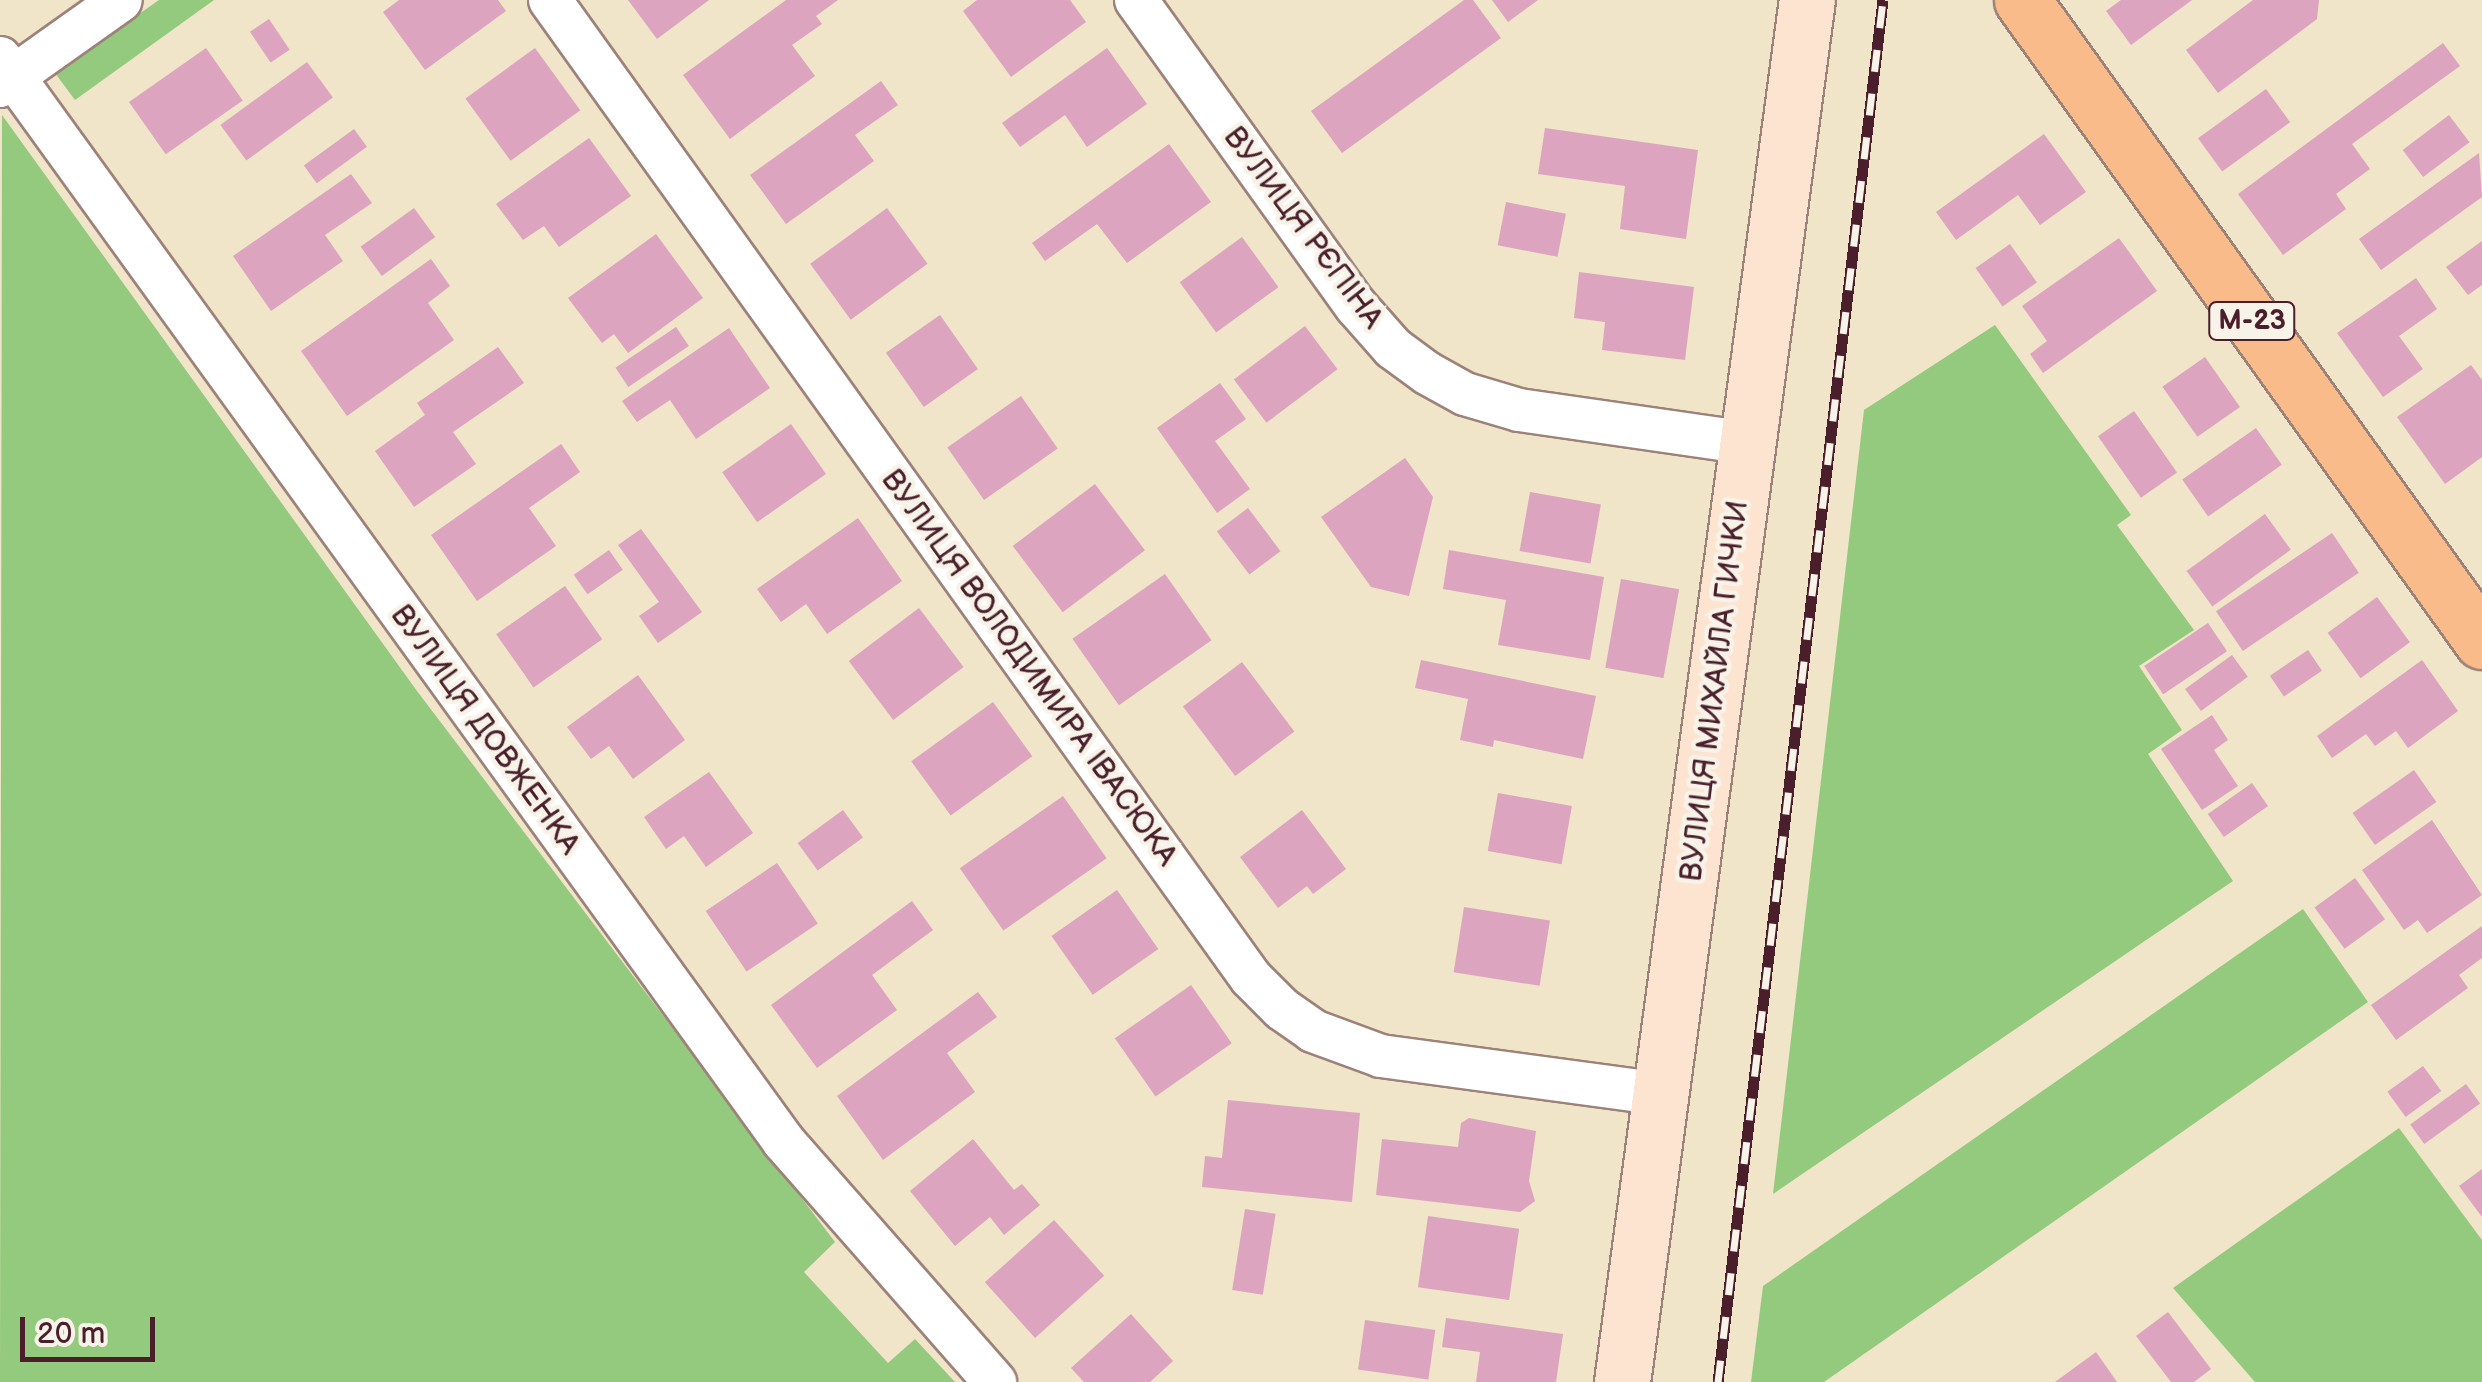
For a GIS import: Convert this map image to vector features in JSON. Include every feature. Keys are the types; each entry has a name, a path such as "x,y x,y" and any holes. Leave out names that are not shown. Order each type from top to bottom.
{"highway":[{"name":"М-23","path":"2022,0 2482,641"}],"street":[{"path":"4,74 121,0"},
{"name":"ВУЛИЦЯ ВОЛОДИМИРА ІВАСЮКА","path":"550,0 1251,978 1313,1031 1381,1056 1663,1094"},
{"name":"ВУЛИЦЯ РЄПІНА","path":"1136,0 1356,306 1394,348 1427,373 1465,394 1519,410 1747,444"},
{"name":"ВУЛИЦЯ МИХАЙЛА ГИЧКИ","path":"1622,1382 1807,0"},
{"name":"ВУЛИЦЯ ДОВЖЕНКА","path":"4,74 784,1142 994,1382"}],"green space":[{"path":"159,0 214,0 75,100 55,73"},
{"path":"2,115 417,691 835,1242 804,1272 888,1363 915,1339 955,1382 0,1382"},
{"path":"1995,325 2131,515 2117,525 2194,630 2139,666 2182,730 2148,754 2233,881 1773,1194 1864,410"},
{"path":"2303,909 2368,1002 1824,1382 1751,1382 1763,1286"},
{"path":"2399,1128 2482,1240 2482,1382 2255,1382 2173,1288"}],"building":[{"path":"399,0 498,0 506,11 425,70 383,12"},
{"path":"628,0 709,0 657,39"},
{"path":"786,0 838,0 816,16 822,24 792,45 815,76 730,139 683,75"},
{"path":"977,0 1070,0 1086,22 1011,77 963,11"},
{"path":"1464,0 1473,0 1501,38 1342,153 1311,111"},
{"path":"1492,0 1538,0 1508,22"},
{"path":"2121,0 2192,0 2131,45 2106,11"},
{"path":"2253,0 2319,0 2317,19 2218,93 2186,50"},
{"path":"269,19 290,50 271,63 250,32"},
{"path":"2443,43 2460,66 2352,144 2370,169 2336,194 2346,209 2283,255 2238,194"},
{"path":"206,48 243,100 166,154 129,102"},
{"path":"535,48 580,110 511,161 465,99"},
{"path":"1107,48 1147,104 1087,147 1065,115 1020,147 1002,123"},
{"path":"307,62 333,98 246,160 220,125"},
{"path":"881,81 898,105 855,135 874,161 786,224 750,175"},
{"path":"2266,89 2290,122 2222,172 2198,138"},
{"path":"2449,115 2469,142 2423,177 2403,150"},
{"path":"1545,128 1698,150 1686,239 1620,229 1625,186 1538,174"},
{"path":"354,129 367,147 317,183 304,165"},
{"path":"2044,134 2086,192 2040,225 2018,195 1956,240 1936,212"},
{"path":"589,138 631,196 559,247 544,226 523,240 496,204"},
{"path":"1169,144 1211,202 1127,263 1097,224 1045,261 1032,243"},
{"path":"2479,153 2482,197 2381,270 2359,239"},
{"path":"351,174 372,203 325,235 343,261 271,311 233,256"},
{"path":"1506,202 1566,214 1557,257 1498,245"},
{"path":"414,208 435,237 382,276 361,247"},
{"path":"887,208 928,264 851,320 810,264"},
{"path":"656,234 703,298 628,353 614,334 602,343 568,298"},
{"path":"1242,237 1278,287 1216,332 1180,282"},
{"path":"2119,238 2157,291 2043,373 2030,354 2047,341 2022,306"},
{"path":"2482,241 2482,285 2468,295 2446,267"},
{"path":"2010,244 2037,283 2003,307 1976,268"},
{"path":"431,259 450,286 428,303 454,340 347,416 301,351"},
{"path":"1579,272 1694,287 1685,360 1602,350 1605,322 1574,318"},
{"path":"2416,278 2437,309 2399,336 2423,369 2383,397 2337,333"},
{"path":"940,315 978,369 924,407 886,353"},
{"path":"1305,326 1337,369 1266,423 1234,380"},
{"path":"676,327 689,346 628,387 615,368"},
{"path":"729,328 770,388 696,439 670,400 637,422 622,401"},
{"path":"498,347 524,383 453,432 476,464 414,507 375,451 425,415 417,403"},
{"path":"2205,357 2240,407 2197,437 2162,387"},
{"path":"2471,365 2482,380 2482,457 2445,484 2397,417"},
{"path":"1220,383 1246,419 1215,441 1250,489 1217,513 1157,428"},
{"path":"1021,396 1058,448 984,500 947,448"},
{"path":"2134,411 2177,472 2141,498 2098,436"},
{"path":"791,424 826,474 757,522 722,472"},
{"path":"2256,428 2282,465 2208,516 2182,480"},
{"path":"561,444 580,472 529,508 556,546 477,601 431,535"},
{"path":"1405,458 1433,497 1409,596 1371,587 1321,517"},
{"path":"1095,484 1145,550 1063,612 1013,546"},
{"path":"1530,492 1601,505 1590,564 1520,551"},
{"path":"1248,508 1280,551 1249,575 1217,531"},
{"path":"2265,514 2291,550 2212,607 2187,571"},
{"path":"858,518 902,581 827,634 806,604 781,622 757,589"},
{"path":"641,529 702,612 658,643 639,616 659,602 618,545"},
{"path":"2332,533 2359,573 2243,651 2216,611"},
{"path":"609,550 623,570 588,594 574,575"},
{"path":"1449,550 1604,577 1590,660 1498,645 1506,600 1443,589"},
{"path":"1165,574 1211,640 1119,705 1072,639"},
{"path":"1621,579 1679,589 1663,678 1605,668"},
{"path":"565,586 602,639 533,687 496,634"},
{"path":"2377,597 2410,642 2361,678 2328,633"},
{"path":"919,608 964,667 893,720 849,661"},
{"path":"2208,623 2227,651 2163,694 2144,666"},
{"path":"2308,650 2322,671 2284,696 2270,676"},
{"path":"2232,655 2248,677 2201,711 2185,689"},
{"path":"1421,660 1596,696 1583,759 1494,740 1493,747 1460,740 1468,699 1415,688"},
{"path":"2422,660 2458,711 2408,748 2396,731 2375,746 2366,734 2332,758 2317,736"},
{"path":"1242,662 1294,731 1235,776 1183,707"},
{"path":"638,675 685,740 633,779 609,746 591,759 567,727"},
{"path":"993,702 1032,756 951,816 911,761"},
{"path":"2212,715 2228,740 2214,750 2238,786 2202,810 2161,749"},
{"path":"2414,770 2436,802 2375,845 2353,813"},
{"path":"709,772 753,833 706,867 684,836 666,849 644,817"},
{"path":"2252,783 2268,806 2224,837 2208,814"},
{"path":"1498,793 1572,806 1562,864 1488,851"},
{"path":"1063,796 1107,858 1003,931 960,868"},
{"path":"843,810 863,838 818,870 798,843"},
{"path":"1302,810 1346,869 1313,894 1307,886 1278,908 1240,857"},
{"path":"2432,820 2482,895 2427,933 2418,920 2404,930 2362,870"},
{"path":"777,863 818,924 747,972 706,911"},
{"path":"2355,878 2385,919 2345,949 2315,907"},
{"path":"1117,890 1158,949 1093,995 1051,936"},
{"path":"912,901 933,930 872,975 897,1010 817,1068 771,1005"},
{"path":"1464,907 1550,921 1540,986 1454,972"},
{"path":"2482,926 2482,958 2459,975 2468,988 2396,1040 2371,1005"},
{"path":"1191,985 1232,1043 1156,1097 1115,1038"},
{"path":"978,992 997,1017 947,1053 975,1092 883,1160 837,1096"},
{"path":"2423,1066 2441,1091 2406,1117 2387,1092"},
{"path":"2466,1084 2480,1103 2424,1144 2410,1125"},
{"path":"1228,1100 1360,1113 1352,1202 1202,1187 1205,1156 1222,1158"},
{"path":"1469,1118 1536,1131 1529,1181 1535,1201 1520,1212 1376,1195 1382,1139 1458,1147 1461,1123"},
{"path":"973,1139 1014,1190 1022,1184 1040,1205 1004,1235 990,1217 955,1246 910,1191"},
{"path":"2482,1169 2482,1217 2459,1186"},
{"path":"1245,1209 1276,1214 1263,1295 1232,1290"},
{"path":"1428,1216 1519,1229 1509,1300 1418,1287"},
{"path":"1054,1220 1104,1276 1035,1338 985,1282"},
{"path":"2168,1312 2211,1369 2194,1382 2171,1382 2136,1336"},
{"path":"1131,1314 1173,1361 1150,1382 1084,1382 1071,1368"},
{"path":"1446,1318 1563,1334 1556,1382 1476,1382 1480,1352 1442,1347"},
{"path":"1365,1320 1435,1330 1428,1379 1358,1370"},
{"path":"2096,1352 2117,1382 2055,1382"}],"railway":[{"path":"1718,1382 1883,0"}]}
